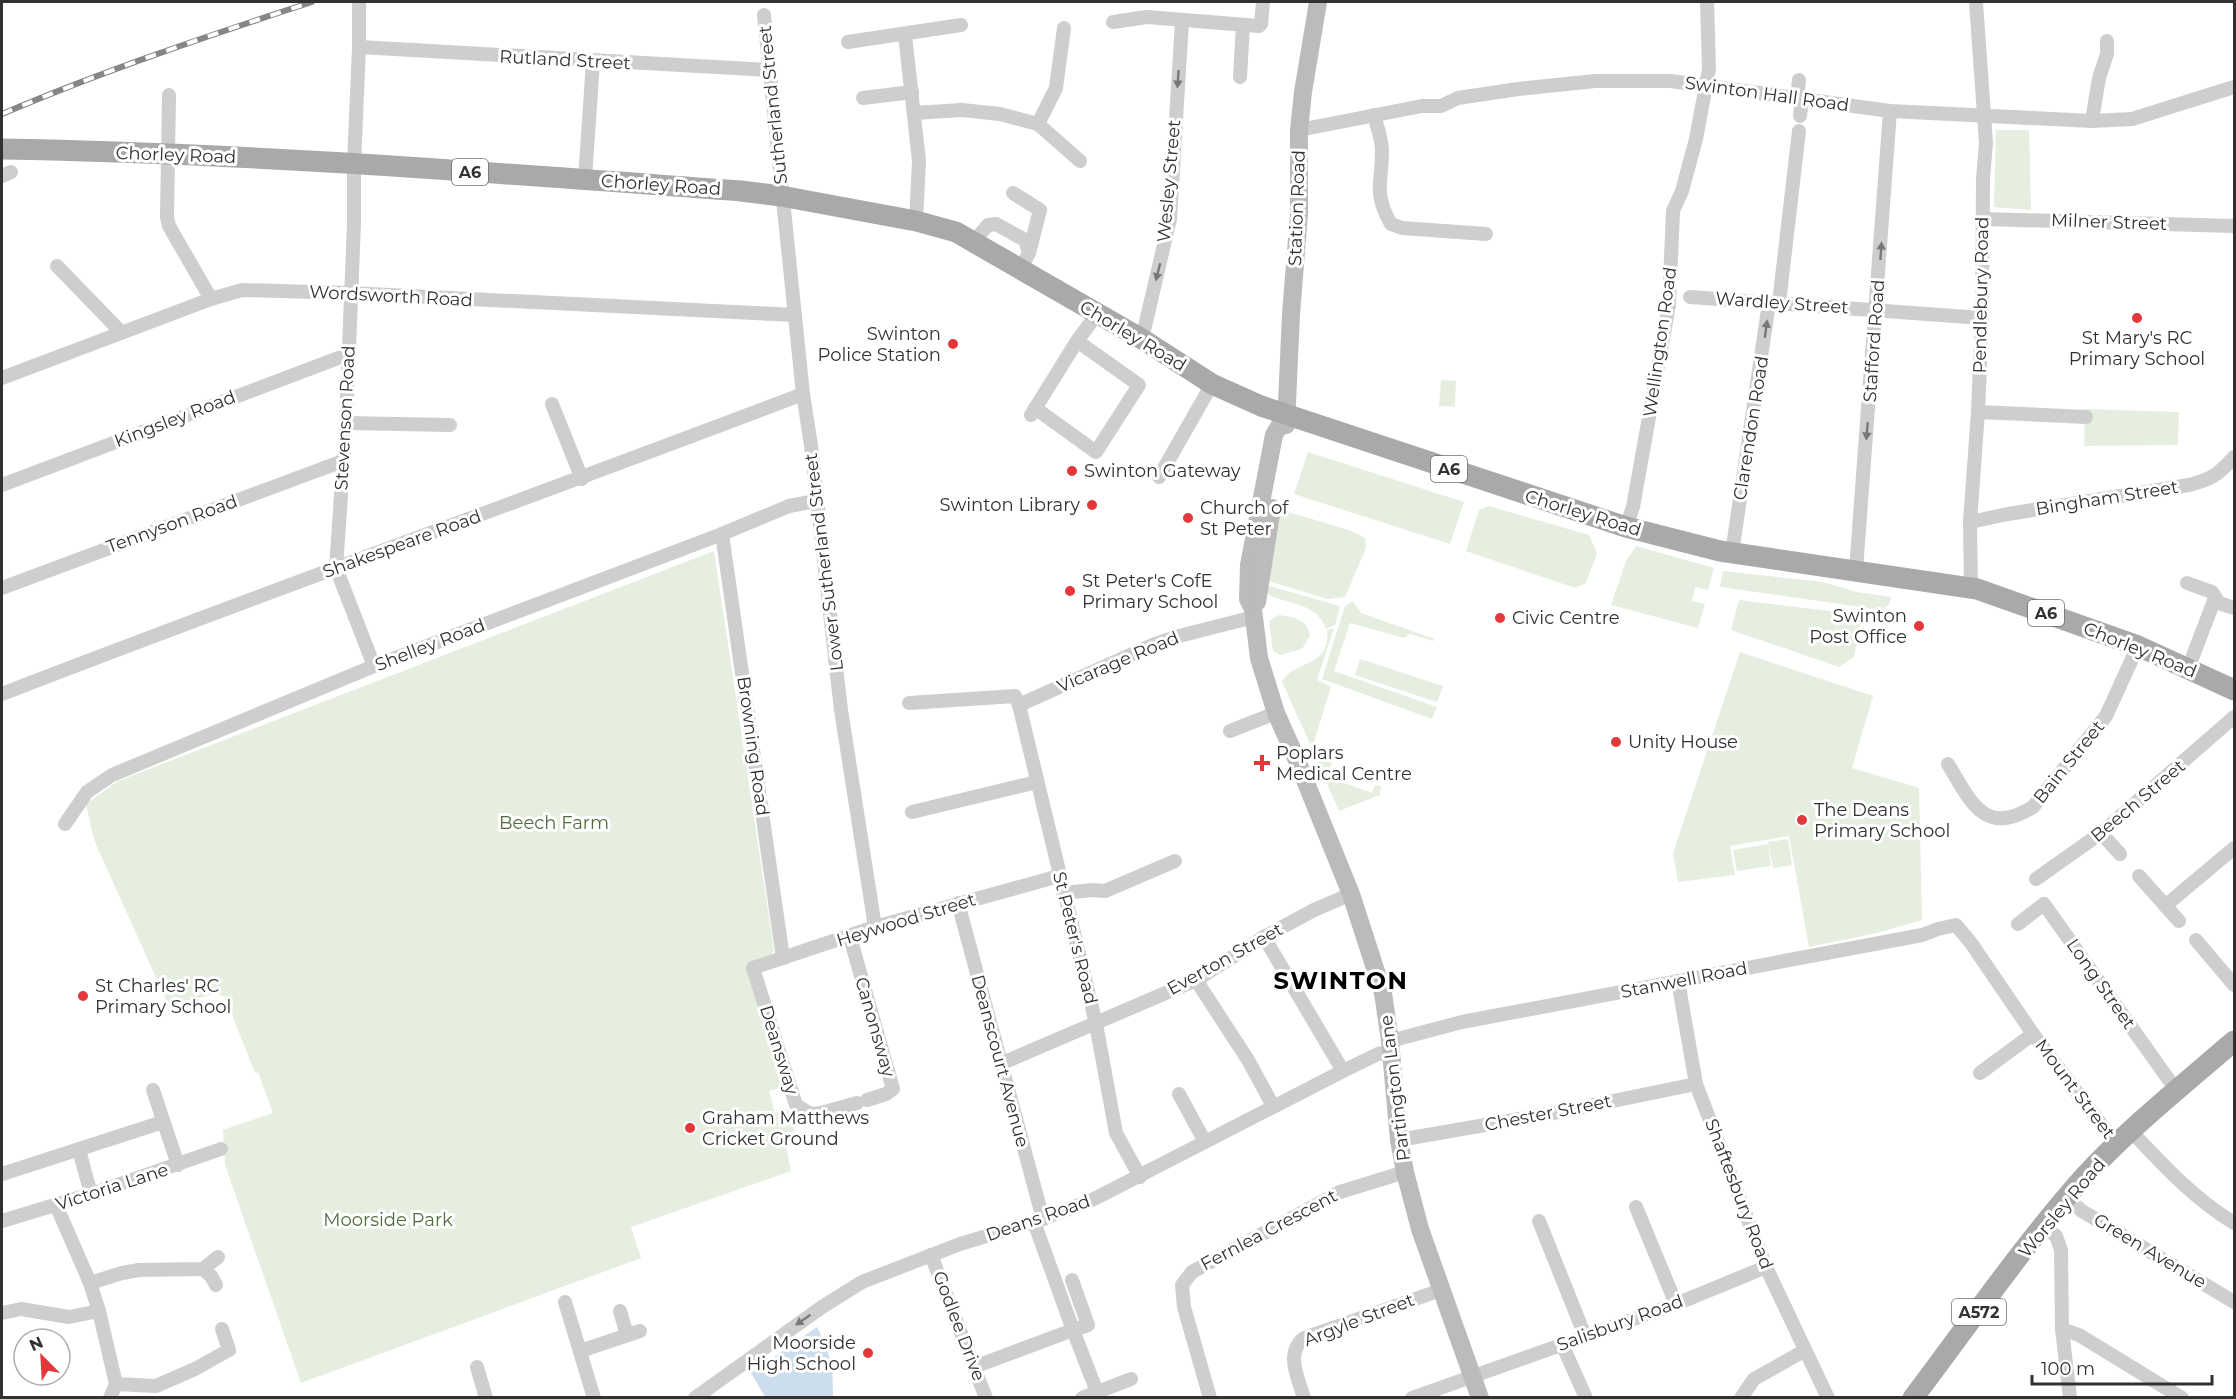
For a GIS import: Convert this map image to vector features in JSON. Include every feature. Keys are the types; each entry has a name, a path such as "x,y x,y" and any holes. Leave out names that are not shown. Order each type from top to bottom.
{"main road":[{"name":"Station Road","path":"1286,415 1299,214 1299,130 1317,2"},
{"name":"Chorley Road","path":"2,149 168,154 585,179 781,196 916,221 956,232 1025,261 1097,314 1142,339 1212,384 1286,415 1626,527 1732,553 1971,588 2138,646 2235,690"},
{"name":"Partington Lane","path":"1286,415 1274,435 1249,565 1248,599 1253,613 1259,658 1276,713 1351,894 1383,993 1399,1140 1405,1172 1420,1229 1480,1398"},
{"name":"Worsley Road","path":"1913,1398 2067,1198 2123,1137 2235,1041"}],"street":[{"name":"Stevenson Road","path":"358,2 360,47 354,164 349,354 336,568 374,666"},
{"path":"1113,22 1136,17 1259,26 1263,2"},
{"name":"Wellington Road","path":"1626,527 1633,507 1669,305 1673,211 1682,191 1696,138 1708,69 1707,2"},
{"name":"Pendlebury Road","path":"1971,588 1970,522 1982,318 1985,116 1976,2"},
{"name":"Sutherland Street","path":"764,15 781,196"},
{"name":"Wesley Street","path":"1142,339 1170,219 1182,21"},
{"path":"848,42 961,25"},
{"path":"1240,77 1243,25"},
{"path":"1038,123 1056,88 1064,28"},
{"path":"905,35 919,161 916,221"},
{"path":"2092,121 2099,78 2107,54 2106,41"},
{"name":"Rutland Street","path":"360,47 593,62 770,70"},
{"path":"585,179 593,62"},
{"path":"1799,80 1800,116"},
{"name":"Swinton Hall Road","path":"1299,130 1422,106 1441,106 1458,98 1595,81 1671,81 1890,111 2092,121 2132,119 2235,87"},
{"path":"863,98 912,92"},
{"path":"169,95 167,217 169,226 211,298"},
{"path":"914,113 962,110 1000,114 1038,123 1080,161"},
{"name":"Stafford Road","path":"1856,570 1890,111"},
{"path":"1374,115 1382,152 1379,194 1391,224 1402,228 1486,234"},
{"name":"Clarendon Road","path":"1732,553 1774,303 1799,131"},
{"path":"1013,194 1041,210 1025,261"},
{"name":"Lower Sutherland Street","path":"781,196 802,394 811,445 842,710 875,927"},
{"name":"Milner Street","path":"1984,219 2235,226"},
{"path":"57,266 121,332"},
{"name":"Wordsworth Road","path":"2,378 211,298 242,290 350,293 795,315"},
{"name":"Wardley Street","path":"1690,297 1982,318"},
{"path":"1077,341 1139,385 1096,452 1033,411 1077,341 1097,314"},
{"name":"Kingsley Road","path":"2,485 349,354"},
{"path":"1159,477 1212,384"},
{"name":"Shakespeare Road","path":"2,694 167,630 582,479 802,394"},
{"path":"552,404 582,479"},
{"path":"1978,412 2086,417"},
{"path":"346,423 450,425"},
{"name":"Bingham Street","path":"1970,522 2189,485 2211,479 2235,457"},
{"name":"Tennyson Road","path":"2,588 343,461"},
{"name":"Shelley Road","path":"65,824 87,792 112,776 374,666 722,534 789,506 816,501"},
{"name":"Browning Road","path":"722,534 783,958"},
{"path":"2187,583 2212,592 2219,603 2235,608"},
{"path":"2188,669 2215,598"},
{"name":"Vicarage Road","path":"1017,700 1165,640 1253,613"},
{"name":"Bain Street","path":"1948,764 1976,809 1995,819 2027,811 2033,807 2106,716 2138,646"},
{"path":"909,703 1017,700"},
{"name":"St Peter's Road","path":"1017,700 1096,1024 1116,1133 1140,1177"},
{"path":"1230,731 1276,713"},
{"name":"Beech Street","path":"2036,879 2101,833 2235,717"},
{"path":"912,812 1037,782"},
{"path":"2101,833 2120,854"},
{"path":"2165,906 2235,848"},
{"path":"1063,892 1105,891 1175,861"},
{"name":"Heywood Street","path":"753,968 875,927 1059,876"},
{"path":"2139,876 2179,921"},
{"name":"Everton Street","path":"1000,1064 1196,980 1264,937 1314,910 1351,894"},
{"name":"Deanscourt Avenue","path":"952,904 1000,1064 1038,1220 1061,1297 1097,1392"},
{"name":"Long Street","path":"2018,924 2044,904 2176,1090"},
{"name":"Stanwell Road","path":"1390,1047 1462,1022 1922,935 1956,925 1971,943"},
{"name":"Canonsway","path":"850,936 893,1089 886,1094 862,1101"},
{"path":"1264,937 1343,1071"},
{"path":"2196,940 2235,985"},
{"name":"Mount Street","path":"1971,943 2033,1034 2123,1137 2165,1168 2210,1209 2235,1223"},
{"name":"Deansway","path":"753,968 796,1105 810,1114 862,1101"},
{"path":"1196,980 1248,1060 1273,1106"},
{"name":"Shaftesbury Road","path":"1678,981 1696,1084 1766,1267 1828,1398"},
{"name":"Mount Street","path":"1980,1073 2033,1034"},
{"name":"Deans Road","path":"695,1398 852,1288 931,1255 1094,1199 1390,1047"},
{"name":"Chester Street","path":"1399,1140 1554,1113 1696,1084"},
{"path":"153,1090 178,1165"},
{"path":"1179,1094 1205,1142"},
{"path":"2,1174 163,1122"},
{"name":"Victoria Lane","path":"2,1221 92,1194 221,1149"},
{"path":"79,1150 92,1194"},
{"name":"Fernlea Crescent","path":"1209,1398 1184,1307 1182,1285 1192,1272 1340,1192 1405,1172"},
{"name":"Green Avenue","path":"2067,1198 2082,1211 2235,1302"},
{"path":"56,1204 90,1283 99,1311 116,1384 110,1398"},
{"path":"1636,1207 1676,1304"},
{"path":"1539,1221 1585,1336"},
{"path":"2044,1226 2056,1236 2060,1243 2062,1329 2070,1398"},
{"name":"Godlee Drive","path":"931,1255 986,1398"},
{"path":"90,1283 139,1270 203,1269 218,1257"},
{"name":"Salisbury Road","path":"1412,1398 1676,1304 1766,1267"},
{"path":"203,1269 216,1285"},
{"path":"974,1367 1088,1325 1075,1286 1061,1297"},
{"name":"Argyle Street","path":"1304,1398 1293,1353 1296,1344 1304,1338 1441,1290"},
{"path":"565,1302 594,1398"},
{"path":"2,1313 21,1309 69,1317 99,1311"},
{"path":"580,1351 634,1333 620,1311"},
{"path":"116,1384 156,1386 236,1348 222,1329"},
{"path":"2062,1329 2079,1335 2181,1398"},
{"path":"1562,1344 1586,1398"},
{"path":"1741,1398 1754,1379 1804,1351"},
{"path":"477,1367 486,1398"},
{"path":"1082,1398 1131,1378"}],"green space":[{"path":"1996,130 2029,130 2031,210 1994,207"},
{"path":"1441,380 1456,381 1455,407 1439,406"},
{"path":"2085,409 2179,412 2178,445 2084,446"},
{"path":"1308,452 1464,502 1450,544 1294,494"},
{"path":"1489,506 1589,535 1597,553 1586,583 1575,588 1466,551 1479,510"},
{"path":"1285,511 1349,530 1365,538 1366,548 1345,597 1327,599 1265,580 1279,512"},
{"path":"1636,546 1714,568 1708,590 1695,587 1692,601 1705,604 1698,628 1611,605 1626,561"},
{"name":"Beech Farm","path":"714,551 774,950 766,959 746,966 781,1084 779,1088 769,1091 775,1113 788,1109 798,1143 786,1147 791,1171 631,1227 641,1258 301,1383 225,1165 223,1130 273,1113 258,1072 255,1073 225,997 216,993 184,1003 179,1014 172,1013 94,840 86,804 118,781"},
{"path":"1723,571 1823,582 1857,592 1892,597 1889,604 1882,610 1720,587"},
{"path":"1266,585 1340,606 1335,625 1326,629 1322,620 1309,609 1267,594"},
{"path":"1739,600 1862,615 1854,657 1839,667 1731,630"},
{"path":"1353,601 1361,613 1435,639 1433,641 1410,634 1404,638 1350,623 1334,671 1437,707 1432,719 1322,679 1345,606"},
{"path":"1279,615 1303,622 1309,630 1310,636 1302,649 1280,655 1273,651 1269,621"},
{"path":"1334,628 1317,680 1331,687 1312,748 1282,682 1295,670 1318,658 1327,642 1327,630"},
{"name":"The Deans Primary School","path":"1740,652 1873,696 1852,768 1919,788 1922,920 1877,933 1809,947 1789,836 1730,846 1735,875 1678,882 1673,853"},
{"path":"1360,659 1443,686 1437,702 1355,675"},
{"path":"1316,746 1335,753 1327,777 1372,793 1375,785 1381,786 1380,795 1339,811 1314,754"},
{"path":"1788,839 1792,865 1773,868 1768,842"},
{"path":"1768,844 1771,866 1737,871 1733,850"}],"water":[{"path":"817,1327 830,1361 833,1397 765,1397 751,1373"}],"railway":[{"path":"2,114 78,83 312,2"}],"place":[{"name":"St Mary's RC Primary School","path":"2137,318"},
{"name":"Swinton Police Station","path":"953,344"},
{"name":"Swinton Gateway","path":"1072,471"},
{"name":"Swinton Library","path":"1092,505"},
{"name":"Church of St Peter","path":"1188,518"},
{"name":"St Peter's CofE Primary School","path":"1070,591"},
{"name":"Civic Centre","path":"1500,618"},
{"name":"Swinton Post Office","path":"1919,626"},
{"name":"Unity House","path":"1616,742"},
{"name":"Poplars Medical Centre","path":"1262,763"},
{"name":"The Deans Primary School","path":"1802,820"},
{"name":"St Charles' RC Primary School","path":"83,996"},
{"name":"Graham Matthews Cricket Ground","path":"690,1128"},
{"name":"Moorside High School","path":"868,1353"}],"district":[{"name":"SWINTON","path":"1341,980"}],"park label":[{"name":"Moorside Park","path":"388,1220"}]}
